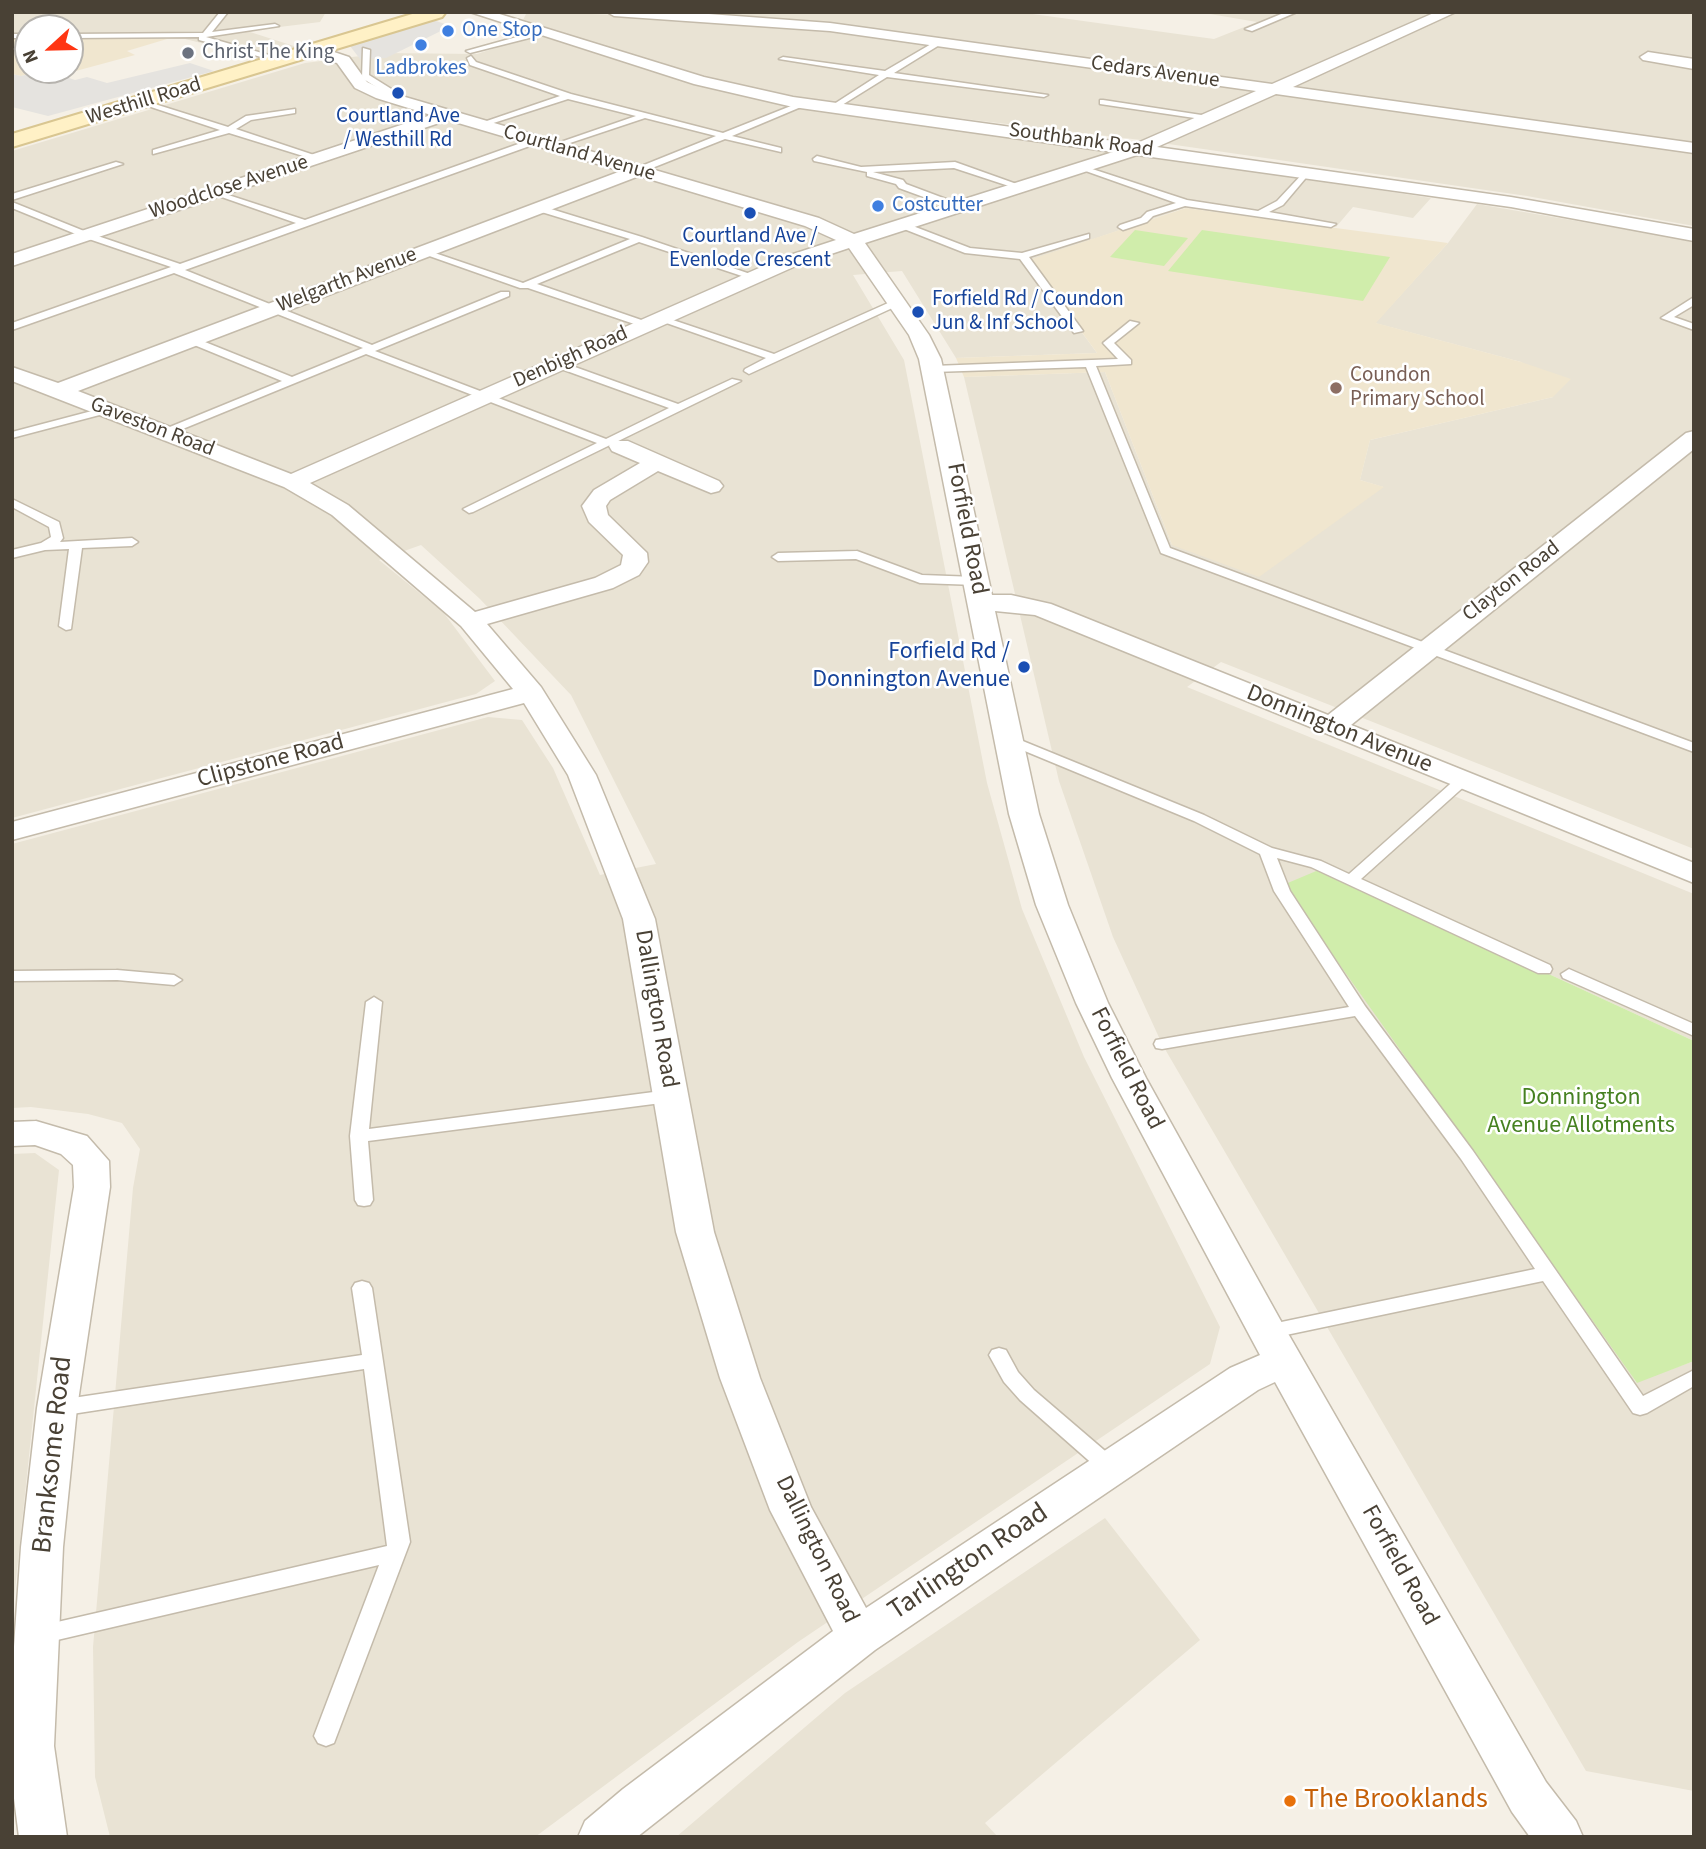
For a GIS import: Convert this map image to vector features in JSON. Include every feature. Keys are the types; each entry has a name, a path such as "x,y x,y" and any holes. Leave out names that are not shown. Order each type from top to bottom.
{"street":[{"name":"Southbank Road","path":"477,12 512,17 542,32 700,81 804,104 1306,173 1597,217 1694,235"},
{"name":"Cedars Avenue","path":"614,12 830,27 1694,148"},
{"name":"Denbigh Road","path":"292,482 791,261 1139,149 1449,12"},
{"name":"Westhill Road","path":"12,141 316,51 434,13 455,13"},
{"name":"Courtland Avenue","path":"316,51 343,60 354,78 370,90 481,126 811,222 853,241"},
{"path":"1648,57 1694,64"},
{"name":"Woodclose Avenue","path":"12,260 446,115"},
{"name":"Welgarth Avenue","path":"58,391 637,171"},
{"path":"1586,233 1597,217"},
{"name":"Forfield Road","path":"853,241 919,335 933,369 1024,814 1052,905 1092,1003 1129,1078 1276,1347 1529,1797 1559,1837"},
{"name":"Gaveston Road","path":"12,373 292,482"},
{"name":"Clayton Road","path":"1331,727 1694,438"},
{"path":"613,444 711,486"},
{"path":"470,621 604,583 630,570 636,562 635,554 597,517 594,506 602,495 656,463"},
{"name":"Dallington Road","path":"292,482 340,510 470,621 531,693 582,775 639,919 695,1232 740,1378 791,1510 859,1637"},
{"name":"Donnington Avenue","path":"978,592 1011,603 1042,609 1694,874"},
{"name":"Clipstone Road","path":"12,831 531,693"},
{"name":"Branksome Road","path":"12,1134 36,1133 74,1145 91,1161 92,1187 57,1408 37,1635 31,1746 43,1837"},
{"name":"Tarlington Road","path":"602,1837 640,1804 859,1637 1244,1379 1276,1347"}],"lane":[{"path":"205,35 224,12"},
{"path":"1249,29 1293,12"},
{"path":"84,36 205,35 275,26"},
{"path":"542,32 470,55 473,63 568,96 778,150"},
{"path":"193,35 280,61"},
{"path":"834,108 938,42"},
{"path":"366,51 365,76 406,102"},
{"path":"783,59 1044,95"},
{"path":"481,126 568,96"},
{"path":"145,102 319,158"},
{"path":"1103,103 1208,118"},
{"path":"637,171 804,104"},
{"path":"156,152 229,130 249,118 292,111"},
{"path":"555,147 644,116"},
{"path":"12,327 535,141"},
{"path":"817,159 900,182 902,186 959,207"},
{"path":"12,197 118,164"},
{"path":"861,170 942,164 1021,187"},
{"path":"1083,167 1185,203 1331,224"},
{"path":"1261,213 1280,203 1306,173"},
{"path":"216,192 305,223"},
{"path":"1123,227 1144,220 1150,214 1185,203"},
{"path":"12,205 179,269 484,396 613,444"},
{"path":"538,208 754,277"},
{"path":"902,225 968,251 1023,256 1086,236"},
{"path":"423,252 523,286 639,239"},
{"path":"1023,256 1078,331"},
{"path":"527,284 775,358"},
{"path":"164,433 505,293"},
{"path":"1694,300 1667,318 1694,327"},
{"path":"749,371 897,302"},
{"path":"933,369 1128,362 1108,343 1134,323"},
{"path":"191,340 292,381"},
{"path":"1090,363 1165,550 1694,748"},
{"path":"557,364 678,408"},
{"path":"469,509 613,444 736,380"},
{"path":"12,436 107,410"},
{"path":"12,502 55,525 57,538 45,547"},
{"path":"12,554 45,547 132,542"},
{"path":"66,626 76,545"},
{"path":"778,557 857,555 920,579 978,592"},
{"path":"1008,739 1199,818 1267,851 1316,864 1544,969"},
{"path":"1351,880 1463,780"},
{"path":"1267,851 1282,891 1359,1010 1467,1155 1640,1406 1694,1377"},
{"path":"1569,974 1692,1028"},
{"path":"12,976 117,975 174,980"},
{"path":"365,1200 359,1136 374,1002"},
{"path":"1162,1044 1359,1010"},
{"path":"359,1136 669,1096"},
{"path":"1276,1347 1547,1273"},
{"path":"326,1736 399,1542 370,1361 362,1288"},
{"path":"999,1355 1011,1377 1027,1395 1111,1468"},
{"path":"57,1408 370,1361"},
{"path":"37,1635 394,1553"}],"shaded area":[{"path":"12,12 326,12 320,22 247,31 297,47 261,58 185,39 84,39 84,14 14,14 12,39"},
{"path":"539,12 670,17 674,12 1018,12 1214,39 1257,22 1198,12 1694,12 1694,226 1527,196 1141,140 806,100 692,75 522,22 526,14"},
{"path":"433,20 451,26 386,58 360,59 350,46"},
{"path":"537,34 695,84 750,98 826,112 1109,149 1431,198 1413,218 1353,207 1336,227 1185,208 1029,261 1097,353 956,358 902,271 853,275 904,360 987,783 1022,909 1084,1057 1220,1327 1210,1364 798,1642 535,1837 110,1837 95,1777 93,1647 133,1188 140,1149 122,1123 88,1114 31,1107 12,1108 12,844 488,717 522,720 553,768 600,875 656,864 571,695 480,599 421,545 379,560 443,612 495,681 476,694 12,818 12,151 305,63 384,53 477,54"},
{"path":"12,39 14,39 14,74"},
{"path":"84,39 167,39 127,51 135,55 84,69"},
{"path":"190,63 214,71 48,116 12,107 12,74 14,84 84,84 84,78 87,77 107,83"},
{"path":"1477,204 1694,241 1694,849 1221,662 1187,687 1694,894 1694,1041 1321,869 1636,1382 1694,1361 1694,1791 1586,1771 1162,1044 1113,937 1059,781 964,377 1105,372 1172,545 1383,487 1360,480 1370,440 1553,397 1521,362 1375,323 1448,243"},
{"name":"Coundon Primary School","path":"1186,208 1448,243 1376,323 1521,362 1571,379 1553,397 1370,440 1360,480 1384,487 1259,577 1172,545 1105,372 964,377 956,358 1097,353 1029,260"},
{"path":"35,1153 59,1170 12,1618 12,1154"},
{"path":"1105,1518 1200,1640 985,1823 998,1837 676,1837 845,1693"}],"green space":[{"path":"1135,230 1188,238 1164,266 1110,257"},
{"path":"1202,230 1390,257 1363,301 1168,271"},
{"name":"Donnington Avenue Allotments","path":"1321,869 1694,1041 1694,1361 1637,1383 1283,885"}],"place":[{"name":"One Stop","path":"448,31"},
{"name":"Ladbrokes","path":"421,45"},
{"name":"Christ The King","path":"188,53"},
{"name":"Courtland Ave / Westhill Rd","path":"398,93"},
{"name":"Costcutter","path":"878,206"},
{"name":"Courtland Ave / Evenlode Crescent","path":"750,213"},
{"name":"Forfield Rd / Coundon Jun & Inf School","path":"918,312"},
{"name":"Coundon Primary School","path":"1336,388"},
{"name":"Forfield Rd / Donnington Avenue","path":"1024,667"},
{"name":"The Brooklands","path":"1290,1801"}]}
